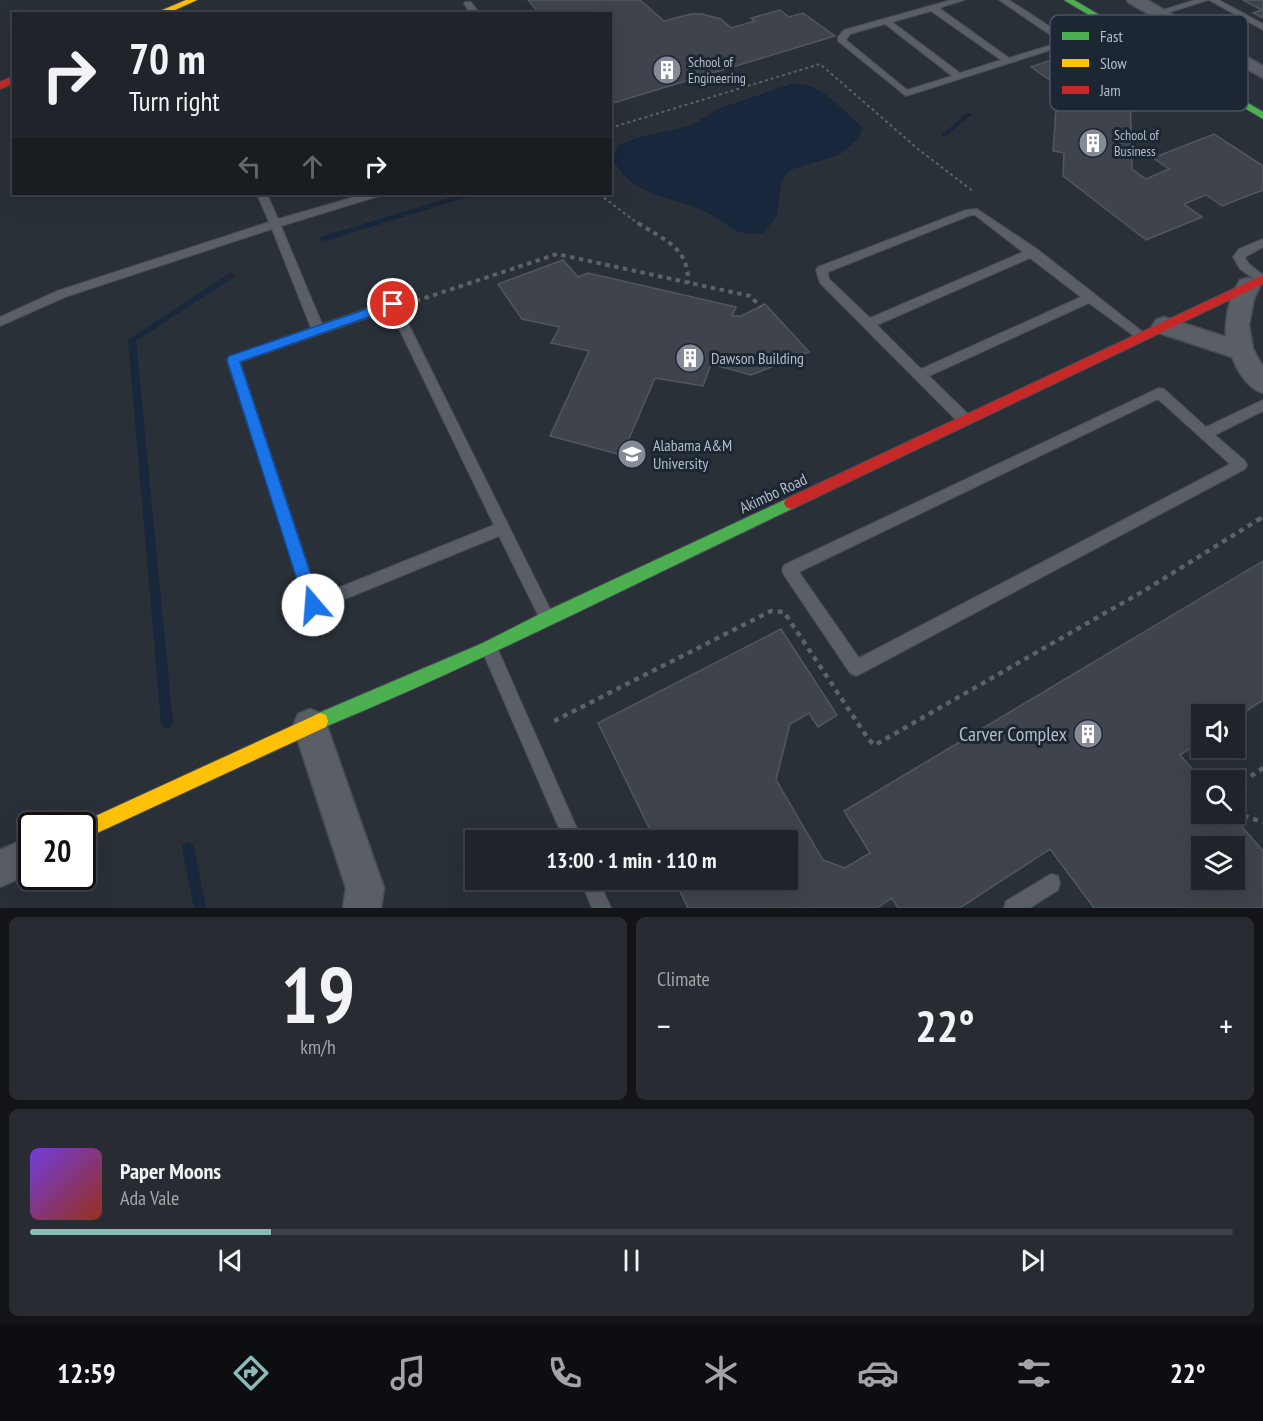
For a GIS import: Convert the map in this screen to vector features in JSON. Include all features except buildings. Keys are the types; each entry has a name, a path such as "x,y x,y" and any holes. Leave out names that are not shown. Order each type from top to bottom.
{"street":[{"path":"162,12 193,0"},
{"path":"1068,0 1094,15"},
{"path":"1135,0 1160,14"},
{"path":"1248,64 1263,73"},
{"path":"1248,107 1263,116"},
{"path":"1258,282 1240,303 1239,350 1263,383"},
{"name":"Akimbo Road","path":"96,825 310,726 489,648 547,618 1258,282"},
{"path":"1153,331 1239,350"},
{"path":"310,726 365,888 362,908"},
{"path":"0,869 18,861"}],"lane":[{"path":"960,0 847,32 842,37 842,41 906,93 1050,49"},
{"path":"1003,0 1050,31"},
{"path":"1157,15 1204,0"},
{"path":"1213,0 1241,15"},
{"path":"468,4 474,12"},
{"path":"933,8 1009,62"},
{"path":"1248,19 1263,27"},
{"path":"886,21 959,77"},
{"path":"262,195 318,330"},
{"path":"0,322 61,294 372,195"},
{"path":"966,420 824,280 822,270 970,212 977,212 985,215 1091,297 1153,331"},
{"path":"1258,282 1239,257 1243,252 1263,243"},
{"path":"868,324 1033,252"},
{"path":"919,375 1091,297"},
{"path":"502,528 313,605 233,360 393,304 547,618"},
{"path":"1159,393 1205,434 1240,465 856,668 789,570 1159,393"},
{"path":"1205,434 1263,405"},
{"path":"489,648 569,830"},
{"path":"1013,908 1051,883"},
{"path":"594,890 602,908"}],"path":[{"path":"612,127 820,64 918,149 975,192"},
{"path":"600,195 635,222 658,234 681,252 689,274 688,283"},
{"path":"417,301 557,254 750,296 761,306"},
{"path":"1245,780 1263,768"},
{"path":"1245,816 1263,822"}],"water":[{"path":"794,83 815,88 823,93 863,128 859,138 839,155 790,170 781,182 777,216 763,233 738,231 704,211 644,190 625,176 612,159 618,145 644,136 690,126 720,108"}],"waterway":[{"path":"943,136 969,114"},
{"path":"323,239 465,195"},
{"path":"167,723 132,340 231,275"},
{"path":"188,848 200,908"}],"traffic: fast":[{"path":"1068,0 1093,15"},
{"path":"1248,107 1263,116"},
{"path":"320,721 489,648 547,618 791,503"}],"traffic: slow":[{"path":"162,12 193,0"},
{"path":"96,825 320,721"}],"traffic: jam":[{"path":"0,86 12,80"},
{"path":"791,503 1263,279"}],"place":[{"name":"School of Engineering","path":"667,70"},
{"name":"School of Business","path":"1093,143"},
{"name":"Dawson Building","path":"690,358"},
{"name":"Alabama A&M University","path":"632,454"},
{"name":"Carver Complex","path":"1088,734"}],"route":[{"path":"313,605 233,360 393,304"}]}
